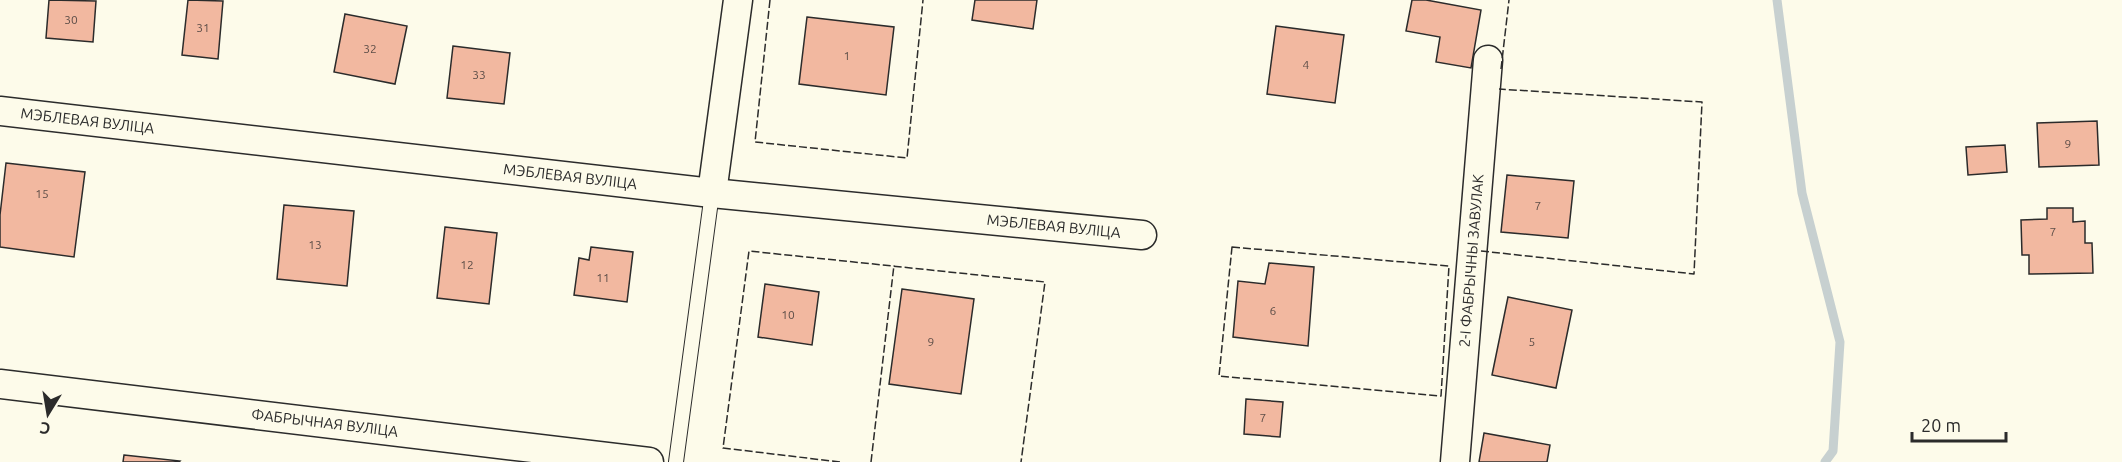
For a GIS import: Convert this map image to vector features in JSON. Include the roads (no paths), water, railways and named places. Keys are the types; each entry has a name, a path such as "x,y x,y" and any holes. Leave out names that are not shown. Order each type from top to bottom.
{"street":[{"path":"712,193 738,0"},
{"name":"2-І ФАБРЫЧНЫ ЗАВУЛАК","path":"1455,462 1488,60"},
{"name":"МЭБЛЕВАЯ ВУЛІЦА","path":"0,111 712,193 1142,235"},
{"name":"ФАБРЫЧНАЯ ВУЛІЦА","path":"0,384 649,462"}],"lane":[{"path":"676,462 712,193"}],"waterway":[{"path":"1777,0 1802,193 1840,342 1833,451 1825,462"}]}
